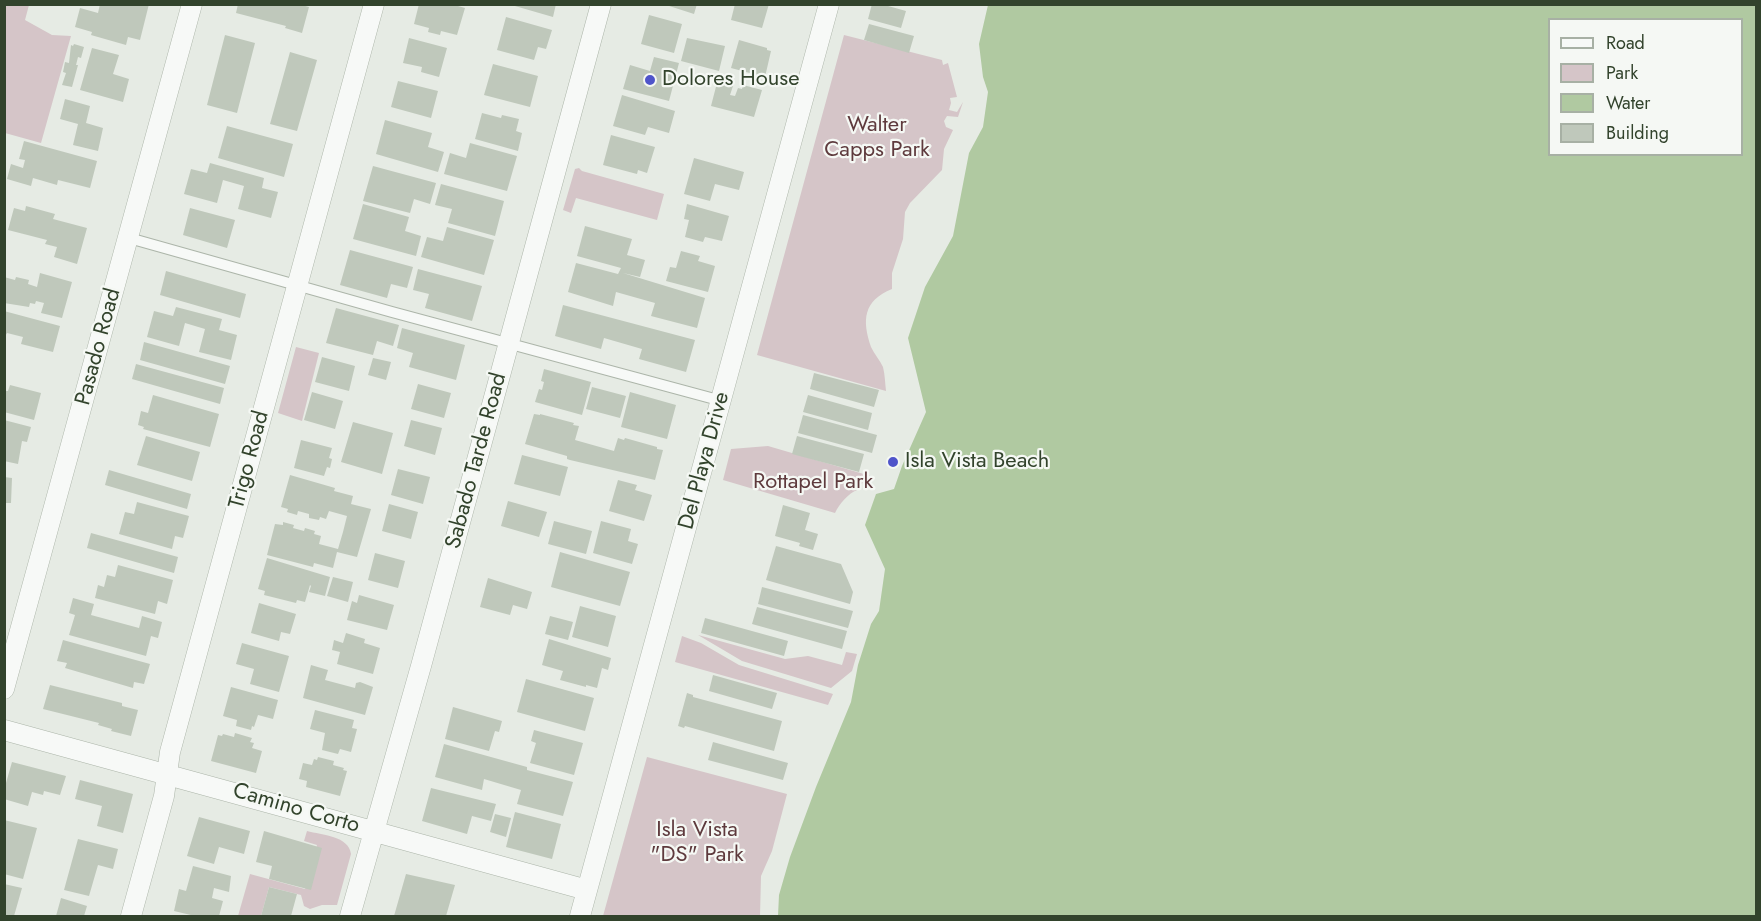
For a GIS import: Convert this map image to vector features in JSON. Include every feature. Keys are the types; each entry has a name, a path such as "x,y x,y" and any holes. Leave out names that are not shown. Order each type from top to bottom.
{"street":[{"name":"Pasado Road","path":"4,689 192,4"},
{"name":"Trigo Road","path":"131,916 164,796 170,752 374,4"},
{"name":"Sabado Tarde Road","path":"350,916 601,4"},
{"name":"Del Playa Drive","path":"580,916 829,4"},
{"name":"Camino Corto","path":"4,730 587,890"}],"lane":[{"path":"129,238 722,401"}],"green space":[{"path":"4,5 29,5 25,20 52,35 71,36 41,143 5,133"},
{"name":"Walter Capps Park","path":"844,35 942,60 943,65 948,63 957,97 950,98 949,110 957,112 963,102 958,117 947,116 944,121 946,127 953,130 944,149 942,170 910,203 905,212 903,239 892,273 892,289 875,299 867,312 868,337 872,350 883,367 886,391 757,355"},
{"path":"579,168 582,171 664,194 657,220 576,198 571,213 563,210 575,169"},
{"path":"296,347 319,353 302,421 278,413"},
{"name":"Rottapel Park","path":"768,446 874,477 861,484 848,496 835,513 723,480 731,449"},
{"path":"698,635 785,659 808,656 842,665 846,652 857,654 852,671 831,688 742,661"},
{"path":"682,636 701,643 739,665 833,694 828,705 675,662"},
{"name":"Isla Vista \"DS\" Park","path":"647,757 787,794 772,851 761,876 760,916 603,916"},
{"path":"307,831 334,837 349,848 351,854 337,905 322,905 310,909 304,906 301,895 269,887 261,916 238,916 250,874 305,889 317,845 304,841"}],"water":[{"path":"988,5 1756,5 1756,916 778,916 779,895 790,857 851,702 858,665 871,624 879,611 885,569 865,525 876,494 894,489 926,412 908,338 925,287 953,236 969,153 983,127 988,92 983,77 979,44"}],"building":[{"path":"100,4 149,4 140,40 128,37 126,45 91,35 92,32 75,27 80,8 98,13"},
{"path":"238,4 298,4 309,7 302,33 285,28 286,26 236,13"},
{"path":"419,4 451,4 465,8 457,35 441,31 440,35 428,32 429,28 414,24"},
{"path":"508,4 556,4 553,17"},
{"path":"663,4 697,4 694,14"},
{"path":"735,4 769,4 762,28 731,20"},
{"path":"872,4 881,4 906,11 901,28 868,19"},
{"path":"649,15 682,24 674,53 641,44"},
{"path":"506,17 552,30 546,49 538,47 534,60 497,50"},
{"path":"869,24 914,36 909,53 864,40"},
{"path":"225,35 255,43 237,113 207,105"},
{"path":"409,38 447,48 439,77 421,72 422,67 403,63"},
{"path":"687,38 725,46 719,71 681,61"},
{"path":"739,40 771,51 765,77 731,68"},
{"path":"71,45 84,47 81,58 78,57 72,87 62,85 66,73 63,72 65,62 69,63"},
{"path":"92,48 119,55 113,74 129,79 123,102 80,90"},
{"path":"290,52 317,60 297,131 270,124"},
{"name":"Dolores House","path":"654,57 679,63 669,101 623,89 630,65 650,71"},
{"path":"493,64 538,76 530,107 484,95"},
{"path":"718,79 734,83 730,95 735,96 738,88 742,89 743,85 762,90 754,117 711,106"},
{"path":"398,81 438,91 431,118 391,107"},
{"path":"622,95 675,111 669,133 648,127 645,135 613,126"},
{"path":"65,99 90,106 86,123 103,128 98,151 73,145 78,124 60,119"},
{"path":"482,113 501,118 502,115 519,119 516,131 522,133 518,151 475,139"},
{"path":"385,120 432,133 428,147 444,152 438,172 376,154"},
{"path":"227,126 293,144 284,177 218,158"},
{"path":"611,135 655,147 647,173 638,170 637,174 603,165"},
{"path":"24,141 97,161 90,188 58,180 57,185 33,178 31,186 7,179 11,164 23,168 25,160 19,159"},
{"path":"470,143 517,156 507,191 444,174 450,153 466,158"},
{"path":"694,158 744,172 739,190 715,184 710,201 684,194"},
{"path":"210,163 264,178 262,188 278,192 271,218 238,209 244,186 223,180 217,203 184,194 191,169 207,173"},
{"path":"373,166 436,183 430,204 414,199 410,213 363,201"},
{"path":"441,184 504,201 495,236 448,223 452,209 435,205"},
{"path":"363,204 409,217 405,231 421,236 416,256 353,239"},
{"path":"687,204 729,216 722,241 705,237 703,242 685,237 689,220 684,219"},
{"path":"26,206 55,214 53,219 87,228 77,264 54,257 57,247 45,244 47,240 8,230 14,208 25,211"},
{"path":"190,208 235,220 227,248 183,235"},
{"path":"585,226 632,239 627,255 645,260 640,277 623,273 705,298 697,328 651,316 655,303 616,292 613,306 568,292 576,263 618,274 621,268 577,256"},
{"path":"447,227 494,240 484,275 421,257 427,237 443,241"},
{"path":"350,250 413,267 407,288 391,284 387,298 340,285"},
{"path":"681,251 700,256 698,261 715,266 708,292 666,281 670,267 676,268"},
{"path":"418,269 482,286 472,321 425,308 429,294 413,290"},
{"path":"166,271 246,294 240,318 160,295"},
{"path":"40,273 72,282 62,318 41,313 44,303 36,301 35,304 30,303 29,307 4,303 4,277 29,280 28,284 37,287"},
{"path":"563,305 695,340 686,372 639,359 642,349 604,338 601,349 555,336"},
{"path":"176,307 222,319 219,330 237,335 231,360 199,352 205,329 185,323 179,346 147,337 154,311 173,316"},
{"path":"336,308 399,325 393,346 377,341 373,355 326,343"},
{"path":"4,311 60,326 53,352 21,344 23,337 7,333 4,338"},
{"path":"402,328 465,345 456,380 409,367 413,353 397,348"},
{"path":"144,342 230,366 225,384 140,360"},
{"path":"322,357 355,366 349,391 315,382"},
{"path":"373,358 391,362 386,380 368,375"},
{"path":"136,364 224,388 220,404 132,379"},
{"path":"544,369 591,382 582,415 535,402 539,389 542,390 544,382 541,381"},
{"path":"814,373 879,390 874,407 810,389"},
{"path":"418,384 451,393 444,418 411,409"},
{"path":"10,385 41,393 34,420 4,412 4,391 8,391"},
{"path":"592,387 626,396 620,418 586,409"},
{"path":"312,392 343,401 335,429 304,420"},
{"path":"630,392 676,405 667,439 621,427"},
{"path":"153,395 219,414 210,447 143,429 144,427 138,425 141,411 148,413"},
{"path":"808,395 872,413 868,430 803,412"},
{"path":"534,414 574,423 573,425 579,426 575,440 614,451 618,438 624,440 625,438 663,450 655,480 570,460 567,456 525,444"},
{"path":"803,415 877,435 872,453 798,433"},
{"path":"4,420 31,427 27,442 22,441 18,464 4,461"},
{"path":"411,420 442,428 435,455 404,446"},
{"path":"353,422 393,433 382,474 341,462"},
{"path":"146,436 200,452 192,481 137,465"},
{"path":"797,436 864,454 859,472 792,454"},
{"path":"301,440 332,448 329,458 332,459 330,468 327,467 324,476 294,468"},
{"path":"522,455 568,467 560,496 514,484"},
{"path":"398,469 430,477 423,504 391,495"},
{"path":"109,470 191,494 187,509 105,485"},
{"path":"290,475 335,488 334,491 353,496 351,504 371,509 357,557 337,552 333,568 314,563 313,567 267,555 275,524 283,525 283,522 294,525 293,528 315,531 314,534 321,536 319,544 338,549 343,532 347,516 329,511 326,519 320,517 319,520 309,518 309,514 298,511 297,515 287,512 288,509 281,507"},
{"path":"4,477 12,478 11,503 4,503"},
{"path":"618,480 637,485 635,490 652,495 644,521 609,511"},
{"path":"508,501 547,512 539,537 501,526"},
{"path":"137,502 189,516 183,538 175,536 172,549 119,534 125,512 134,514"},
{"path":"389,504 418,512 411,539 382,531"},
{"path":"783,505 810,513 805,530 818,534 813,550 799,546 800,543 775,536"},
{"path":"554,521 592,531 586,554 548,544"},
{"path":"601,521 631,529 628,541 638,544 632,564 593,553"},
{"path":"91,533 178,557 174,573 87,548"},
{"path":"776,546 841,564 853,592 850,604 766,580"},
{"path":"560,552 630,572 620,606 551,587"},
{"path":"375,553 405,561 398,588 368,580"},
{"path":"267,558 330,577 325,596 309,592 310,585 305,602 297,600 296,603 264,595 265,591 258,589"},
{"path":"118,565 173,580 167,604 158,601 155,614 95,598 98,585 104,587 107,575 115,577"},
{"path":"333,577 353,582 348,602 327,596"},
{"path":"488,578 532,592 527,609 513,605 510,615 480,607"},
{"path":"762,587 853,611 848,628 758,604"},
{"path":"359,595 394,605 387,630 347,620 352,601 357,603"},
{"path":"73,598 94,604 91,615 139,628 142,616 162,622 158,638 151,636 146,656 69,635 75,615 69,613"},
{"path":"259,603 296,614 290,634 281,632 279,641 251,633"},
{"path":"580,606 616,616 608,647 572,637"},
{"path":"757,607 847,631 842,649 752,624"},
{"path":"550,616 573,622 568,640 545,634"},
{"path":"705,618 788,641 784,656 701,633"},
{"path":"346,633 365,639 364,643 380,648 373,674 337,664 340,652 332,650 334,640 343,643"},
{"path":"549,639 611,658 608,670 602,668 597,688 560,680 563,671 542,665"},
{"path":"63,640 150,664 144,684 134,682 133,688 65,668 67,663 57,661"},
{"path":"242,643 289,656 279,692 250,684 254,669 236,664"},
{"path":"311,665 328,670 325,680 355,688 356,683 360,682 373,687 365,715 303,698"},
{"path":"713,675 777,693 772,709 709,691"},
{"path":"526,679 594,698 585,731 517,712"},
{"path":"50,685 122,703 122,706 138,710 131,736 111,731 112,729 98,725 99,723 43,709"},
{"path":"231,687 278,700 273,719 258,715 251,730 236,726 237,720 223,716"},
{"path":"687,693 693,697 782,721 774,751 678,726"},
{"path":"453,707 502,721 499,732 495,731 489,751 445,739"},
{"path":"315,710 354,720 352,728 357,729 351,752 340,749 338,754 322,750 325,733 310,729"},
{"path":"534,730 583,743 574,775 530,763 536,743 531,741"},
{"path":"235,733 252,738 250,742 254,743 252,748 262,751 256,773 211,761 218,735 234,737"},
{"path":"713,742 788,763 783,780 708,760"},
{"path":"444,744 573,782 563,816 517,804 521,790 484,779 482,790 435,777"},
{"path":"318,757 334,761 333,765 347,771 340,796 306,787 307,781 299,779 303,763 312,765 314,759 317,760"},
{"path":"12,762 66,776 60,795 44,791 43,795 32,792 28,806 4,799 4,790"},
{"path":"80,780 133,794 123,833 97,826 102,806 75,799"},
{"path":"431,788 496,804 491,821 472,816 467,834 422,821"},
{"path":"515,812 561,824 552,859 506,847"},
{"path":"495,814 511,818 506,837 490,832"},
{"path":"199,817 250,831 244,854 219,847 214,864 187,856"},
{"path":"4,820 37,828 23,879 4,874"},
{"path":"264,831 322,848 311,890 269,879 272,866 256,862"},
{"path":"78,839 118,849 113,869 98,865 89,896 64,890"},
{"path":"193,866 231,876 229,892 214,888 212,898 223,901 219,916 195,916 174,911 179,889 186,891"},
{"path":"406,874 455,885 446,916 394,916"},
{"path":"4,884 22,888 14,916 4,916"},
{"path":"269,887 297,894 291,916 261,916"},
{"path":"61,898 87,906 84,916 56,916"}],"place":[{"name":"Dolores House","path":"650,80"},
{"name":"Isla Vista Beach","path":"893,462"}]}
